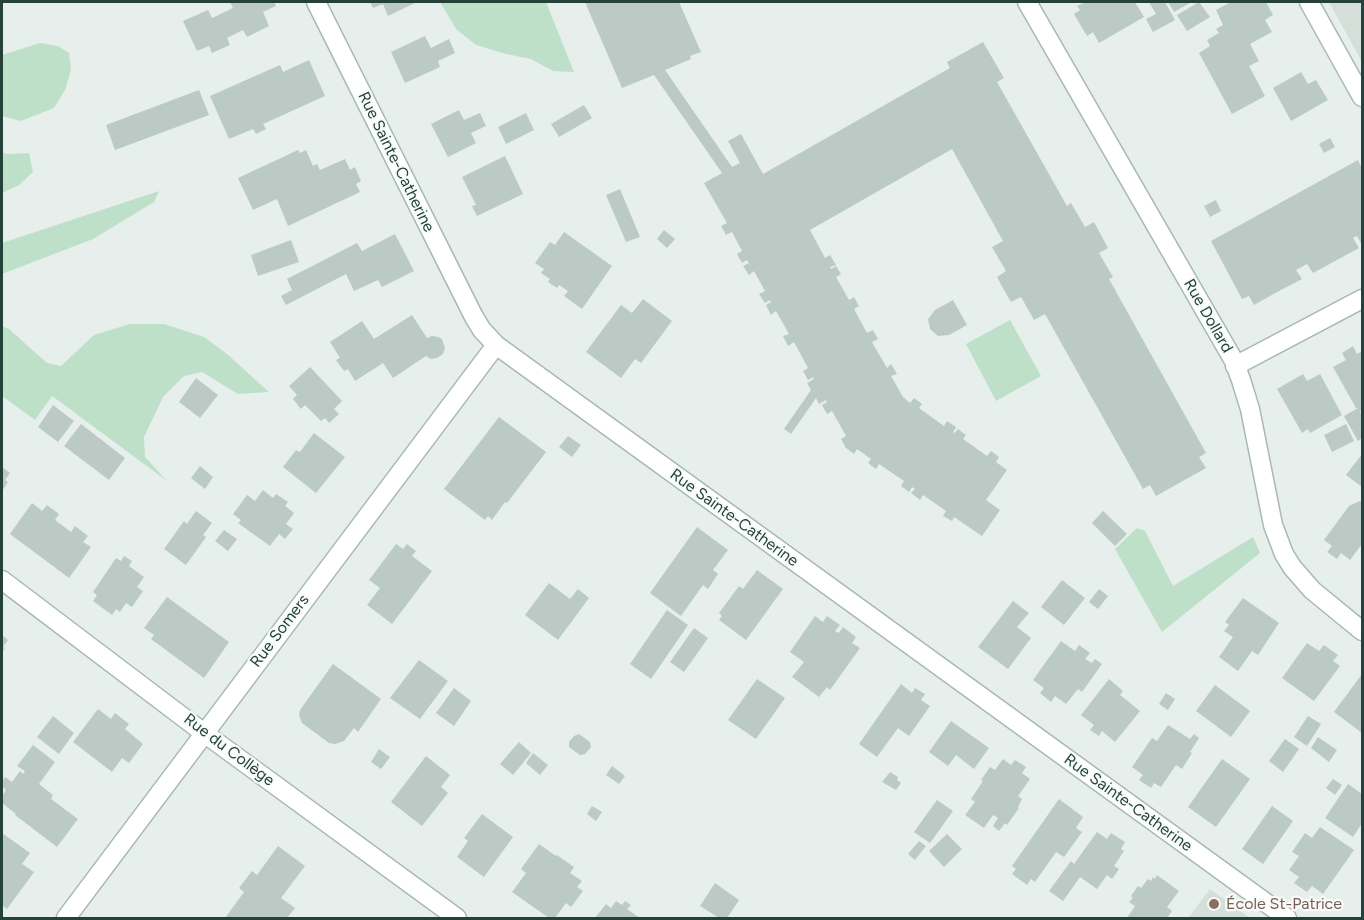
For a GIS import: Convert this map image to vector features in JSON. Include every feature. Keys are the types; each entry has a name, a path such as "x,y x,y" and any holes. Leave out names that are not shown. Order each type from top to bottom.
{"street":[{"name":"Rue Sainte-Catherine","path":"316,2 477,325 496,345 1287,918"},
{"name":"Rue Dollard","path":"1027,2 1235,366 1250,409 1273,525 1284,554 1312,590 1362,631"},
{"path":"1309,2 1362,97"},
{"path":"1235,366 1362,299"},
{"name":"Rue Somers","path":"66,918 496,345"},
{"name":"Rue du Collège","path":"2,580 204,733 457,918"}],"shaded area":[{"path":"1329,2 1362,2 1362,62"},
{"name":"École St-Patrice","path":"1210,889 1250,918 1188,918"}],"green space":[{"path":"440,2 546,2 574,72 553,71 531,59 476,45 456,29"},
{"path":"40,43 58,46 69,53 71,70 65,90 54,108 21,121 2,116 2,55"},
{"path":"2,153 29,153 33,172 19,185 2,193"},
{"path":"159,191 154,202 93,239 2,274 2,243"},
{"path":"1010,320 1041,376 996,401 966,344"},
{"path":"130,324 164,324 204,337 227,354 269,392 238,394 202,372 184,376 163,397 144,437 145,457 167,481 52,396 35,420 2,396 2,326 9,329 47,363 61,366 94,335"},
{"path":"1137,528 1145,531 1173,586 1253,537 1260,553 1162,632 1115,549"}],"building":[{"path":"230,2 274,2 276,6 263,12 269,26 247,37 243,30 227,38 230,45 212,53 209,46 197,51 183,21 208,10 212,18 233,8"},
{"path":"370,2 417,2 388,16 383,4 373,8"},
{"path":"585,2 679,2 701,52 665,70 732,167 740,163 728,141 741,134 763,174 950,68 947,62 983,42 1004,78 997,82 1067,206 1071,203 1085,227 1094,222 1108,248 1099,253 1113,277 1109,279 1206,453 1199,457 1206,468 1156,496 1150,485 1143,489 1045,314 1034,320 1021,297 1011,302 1004,290 997,277 1006,271 992,247 1003,241 952,149 810,230 825,258 830,255 836,265 830,267 831,269 836,266 841,274 836,277 849,300 854,297 859,306 854,309 867,333 873,330 878,339 872,342 887,368 891,364 897,374 891,376 903,397 910,403 914,398 922,404 919,408 944,426 947,421 956,427 953,432 955,433 958,429 966,435 963,439 987,456 991,451 999,457 996,462 1007,470 986,500 1000,510 982,536 954,517 952,521 943,516 946,511 923,495 920,500 911,493 915,489 912,487 909,492 901,486 904,481 879,464 876,469 868,463 871,459 857,449 854,454 846,448 841,439 846,436 832,411 827,414 822,405 827,402 826,400 819,404 816,398 791,434 784,429 811,390 807,383 814,379 813,377 808,380 803,371 808,368 794,342 788,346 783,336 789,334 776,311 771,315 766,305 771,302 770,300 765,303 759,294 765,291 754,271 749,275 743,266 749,263 747,260 742,263 737,254 742,251 732,232 726,235 721,226 727,223 704,183 722,173 654,75 622,88"},
{"path":"1086,2 1135,2 1144,17 1099,43 1093,32 1087,36 1074,14 1080,10 1077,6"},
{"path":"1149,2 1165,2 1175,20 1153,32 1146,19 1156,14"},
{"path":"1168,2 1189,2 1190,3 1174,12"},
{"path":"1199,2 1210,17 1187,31 1177,15"},
{"path":"1231,2 1266,2 1273,15 1265,20 1272,32 1250,44 1259,61 1249,66 1265,96 1232,114 1199,53 1210,46 1207,40 1219,33 1216,29 1223,25 1216,10"},
{"path":"425,36 431,48 449,39 455,53 438,61 440,67 405,83 391,52"},
{"path":"309,60 325,96 263,124 266,129 256,134 253,129 229,139 210,96 280,65 283,72"},
{"path":"1301,72 1308,84 1316,80 1328,100 1291,121 1273,88"},
{"path":"199,90 209,115 115,150 106,125"},
{"path":"584,105 592,118 559,137 551,124"},
{"path":"459,110 464,120 480,113 486,126 471,133 476,143 448,157 431,124"},
{"path":"526,113 534,130 506,144 498,127"},
{"path":"1330,138 1335,147 1324,153 1319,144"},
{"path":"298,150 300,153 306,150 313,166 317,164 320,170 345,159 350,170 355,167 361,181 356,184 360,192 288,226 277,199 253,210 238,178"},
{"path":"505,156 523,194 477,216 472,206 476,205 462,177"},
{"path":"1358,160 1362,169 1362,245 1357,236 1353,238 1359,248 1313,273 1307,264 1296,270 1302,279 1254,305 1249,296 1242,299 1211,241"},
{"path":"620,189 640,237 626,242 606,195"},
{"path":"1216,200 1221,211 1210,217 1204,206"},
{"path":"664,230 675,239 667,248 657,239"},
{"path":"564,232 612,266 582,309 564,296 568,291 548,282 550,279 541,273 544,269 535,263 550,242 555,245"},
{"path":"395,234 414,271 382,287 378,280 354,291 346,274 286,305 281,296 292,290 287,279 357,243 362,251"},
{"path":"291,240 299,262 258,276 251,255"},
{"path":"643,299 672,321 641,363 635,359 621,378 586,352 621,305 632,313"},
{"path":"953,300 967,325 949,335 938,336 930,329 928,319 935,310"},
{"path":"412,315 427,338 432,336 442,339 445,348 443,354 431,359 426,356 393,378 383,363 355,381 348,369 344,371 336,360 340,358 330,342 362,321 374,339"},
{"path":"1353,346 1357,354 1362,351 1362,409 1360,411 1362,438 1358,441 1344,416 1358,408 1333,367 1346,360 1342,353"},
{"path":"310,367 342,401 334,409 339,414 329,423 325,418 321,421 305,405 301,409 293,399 297,395 289,386"},
{"path":"1303,374 1307,381 1320,374 1342,415 1310,433 1308,429 1302,433 1277,389"},
{"path":"196,378 218,395 200,418 179,402"},
{"path":"53,405 74,421 58,442 38,427"},
{"path":"499,417 546,452 492,520 488,516 485,520 444,489"},
{"path":"81,424 125,458 109,480 64,446"},
{"path":"1346,424 1354,441 1332,452 1324,435"},
{"path":"314,433 345,457 316,493 283,467 296,450 300,452"},
{"path":"568,436 581,445 572,457 559,447"},
{"path":"1362,454 1362,487 1346,475"},
{"path":"200,466 213,477 205,489 191,478"},
{"path":"2,467 10,473 5,480 8,482 2,491"},
{"path":"263,490 273,498 276,494 288,502 285,506 294,513 286,524 293,529 285,539 279,534 270,546 238,523 241,520 233,514 247,495 255,501"},
{"path":"1360,501 1362,503 1362,544 1350,560 1341,553 1337,559 1327,552 1332,546 1324,540 1349,506"},
{"path":"32,503 42,511 47,505 59,514 55,520 71,532 75,526 88,536 83,542 91,547 69,578 10,534"},
{"path":"196,511 212,523 203,535 206,537 186,565 164,549 184,521 187,524"},
{"path":"1103,511 1127,534 1115,546 1092,523"},
{"path":"697,527 728,550 713,570 718,574 708,589 703,585 681,616 650,593"},
{"path":"224,530 237,539 228,551 215,541"},
{"path":"396,544 403,549 407,544 416,551 412,556 432,571 392,624 367,605 380,588 369,580"},
{"path":"124,556 132,561 129,566 144,577 137,587 143,591 132,607 126,603 120,612 116,609 112,615 93,601 97,595 93,592 116,558 121,561"},
{"path":"757,570 783,589 746,640 719,620 722,616 719,613 739,586 743,589"},
{"path":"1062,580 1085,598 1064,625 1041,607"},
{"path":"549,583 570,599 578,589 589,598 558,640 525,615"},
{"path":"1099,589 1108,596 1098,609 1089,602"},
{"path":"167,597 229,642 204,678 151,639 154,635 144,628"},
{"path":"1243,598 1279,623 1258,655 1252,651 1238,671 1219,657 1233,637 1224,631 1229,625 1225,622"},
{"path":"1013,601 1029,613 1017,627 1031,638 1008,669 978,647"},
{"path":"667,610 688,625 651,679 630,664"},
{"path":"815,616 823,622 827,616 840,625 835,631 839,633 843,627 856,637 852,643 860,648 830,690 827,687 819,697 792,677 804,662 790,652"},
{"path":"694,628 708,638 684,672 670,662"},
{"path":"2,635 8,640 2,653"},
{"path":"1061,641 1075,651 1079,645 1090,653 1085,659 1092,663 1095,659 1102,664 1082,692 1078,689 1066,704 1055,696 1051,702 1040,693 1044,688 1033,680"},
{"path":"1307,643 1319,651 1324,645 1338,655 1333,661 1340,666 1314,701 1282,678"},
{"path":"419,660 448,681 420,719 390,698"},
{"path":"333,664 381,699 358,732 354,728 344,741 335,744 329,743 302,723 299,715 300,710"},
{"path":"1362,674 1362,733 1334,712"},
{"path":"757,679 785,698 756,739 728,720"},
{"path":"1109,679 1123,691 1120,695 1140,711 1115,742 1102,731 1099,736 1090,730 1094,725 1081,715"},
{"path":"901,684 912,693 915,688 925,694 921,700 930,706 909,736 898,728 877,757 859,744"},
{"path":"1215,685 1250,711 1231,737 1196,711"},
{"path":"454,688 471,701 454,726 436,713"},
{"path":"1166,693 1175,699 1168,710 1159,704"},
{"path":"98,709 111,719 115,713 129,724 125,729 143,744 129,763 122,758 112,772 73,742"},
{"path":"53,716 74,733 59,754 37,737"},
{"path":"1308,716 1321,724 1307,746 1294,737"},
{"path":"951,721 989,748 974,769 956,755 948,766 929,752"},
{"path":"1168,725 1190,739 1194,734 1199,738 1182,769 1176,765 1161,787 1154,783 1151,788 1139,780 1143,775 1132,767 1152,738 1157,741"},
{"path":"579,734 590,742 591,747 585,754 580,755 569,747 569,742"},
{"path":"1318,737 1337,750 1329,762 1311,748"},
{"path":"1285,739 1299,749 1283,772 1269,761"},
{"path":"519,742 531,753 513,775 500,764"},
{"path":"33,745 55,762 39,784 53,795 51,799 78,819 57,847 2,803 2,796 6,790 2,782 5,777 12,782 20,771 23,774 25,771 17,766"},
{"path":"379,749 390,757 381,769 371,762"},
{"path":"533,753 548,765 540,775 526,763"},
{"path":"426,756 450,775 441,787 448,793 422,826 391,802"},
{"path":"1003,759 1011,765 1015,760 1026,767 1022,773 1030,779 1018,796 1022,799 1019,808 1007,825 1005,823 999,831 993,826 998,818 993,815 984,828 965,815 975,802 971,799 983,781 981,780 990,767 995,770"},
{"path":"1222,759 1250,779 1216,827 1188,807"},
{"path":"612,766 625,776 619,784 606,775"},
{"path":"890,772 898,777 897,780 901,783 896,790 882,782"},
{"path":"1333,779 1342,785 1335,795 1326,788"},
{"path":"1348,784 1362,794 1362,823 1353,837 1325,818"},
{"path":"1059,799 1083,817 1076,828 1082,832 1064,857 1056,852 1035,882 1031,879 1027,885 1012,874 1016,869 1012,866"},
{"path":"937,800 953,811 930,843 914,832"},
{"path":"592,806 602,812 596,821 587,814"},
{"path":"1272,806 1293,821 1263,864 1242,849"},
{"path":"482,814 513,837 484,877 457,857 468,841 464,838"},
{"path":"1320,827 1354,850 1323,894 1312,886 1307,892 1294,883 1299,877 1289,870 1299,856 1292,852 1305,833 1312,838"},
{"path":"1097,832 1107,839 1111,833 1125,842 1121,849 1124,851 1114,866 1119,869 1112,879 1107,875 1097,889 1080,877 1063,901 1049,891 1071,861 1074,864"},
{"path":"2,833 30,853 22,864 34,872 7,909 2,905"},
{"path":"947,834 962,849 944,867 929,851"},
{"path":"919,841 926,846 915,860 908,854"},
{"path":"539,844 574,867 570,873 582,881 577,887 583,891 571,907 566,903 555,918 549,918 512,892 526,873 521,869"},
{"path":"278,846 305,866 281,898 295,908 287,918 225,918 244,892 239,888 252,871 257,875"},
{"path":"1157,875 1179,891 1167,907 1172,911 1167,918 1127,918 1135,906 1129,902 1133,898 1131,896 1138,886 1141,888 1148,879 1151,881"},
{"path":"715,883 739,900 727,918 719,918 700,906"},
{"path":"616,901 622,905 625,901 631,905 627,909 640,918 595,918 606,904 611,908"}],"place":[{"name":"École St-Patrice","path":"1214,904"}]}
